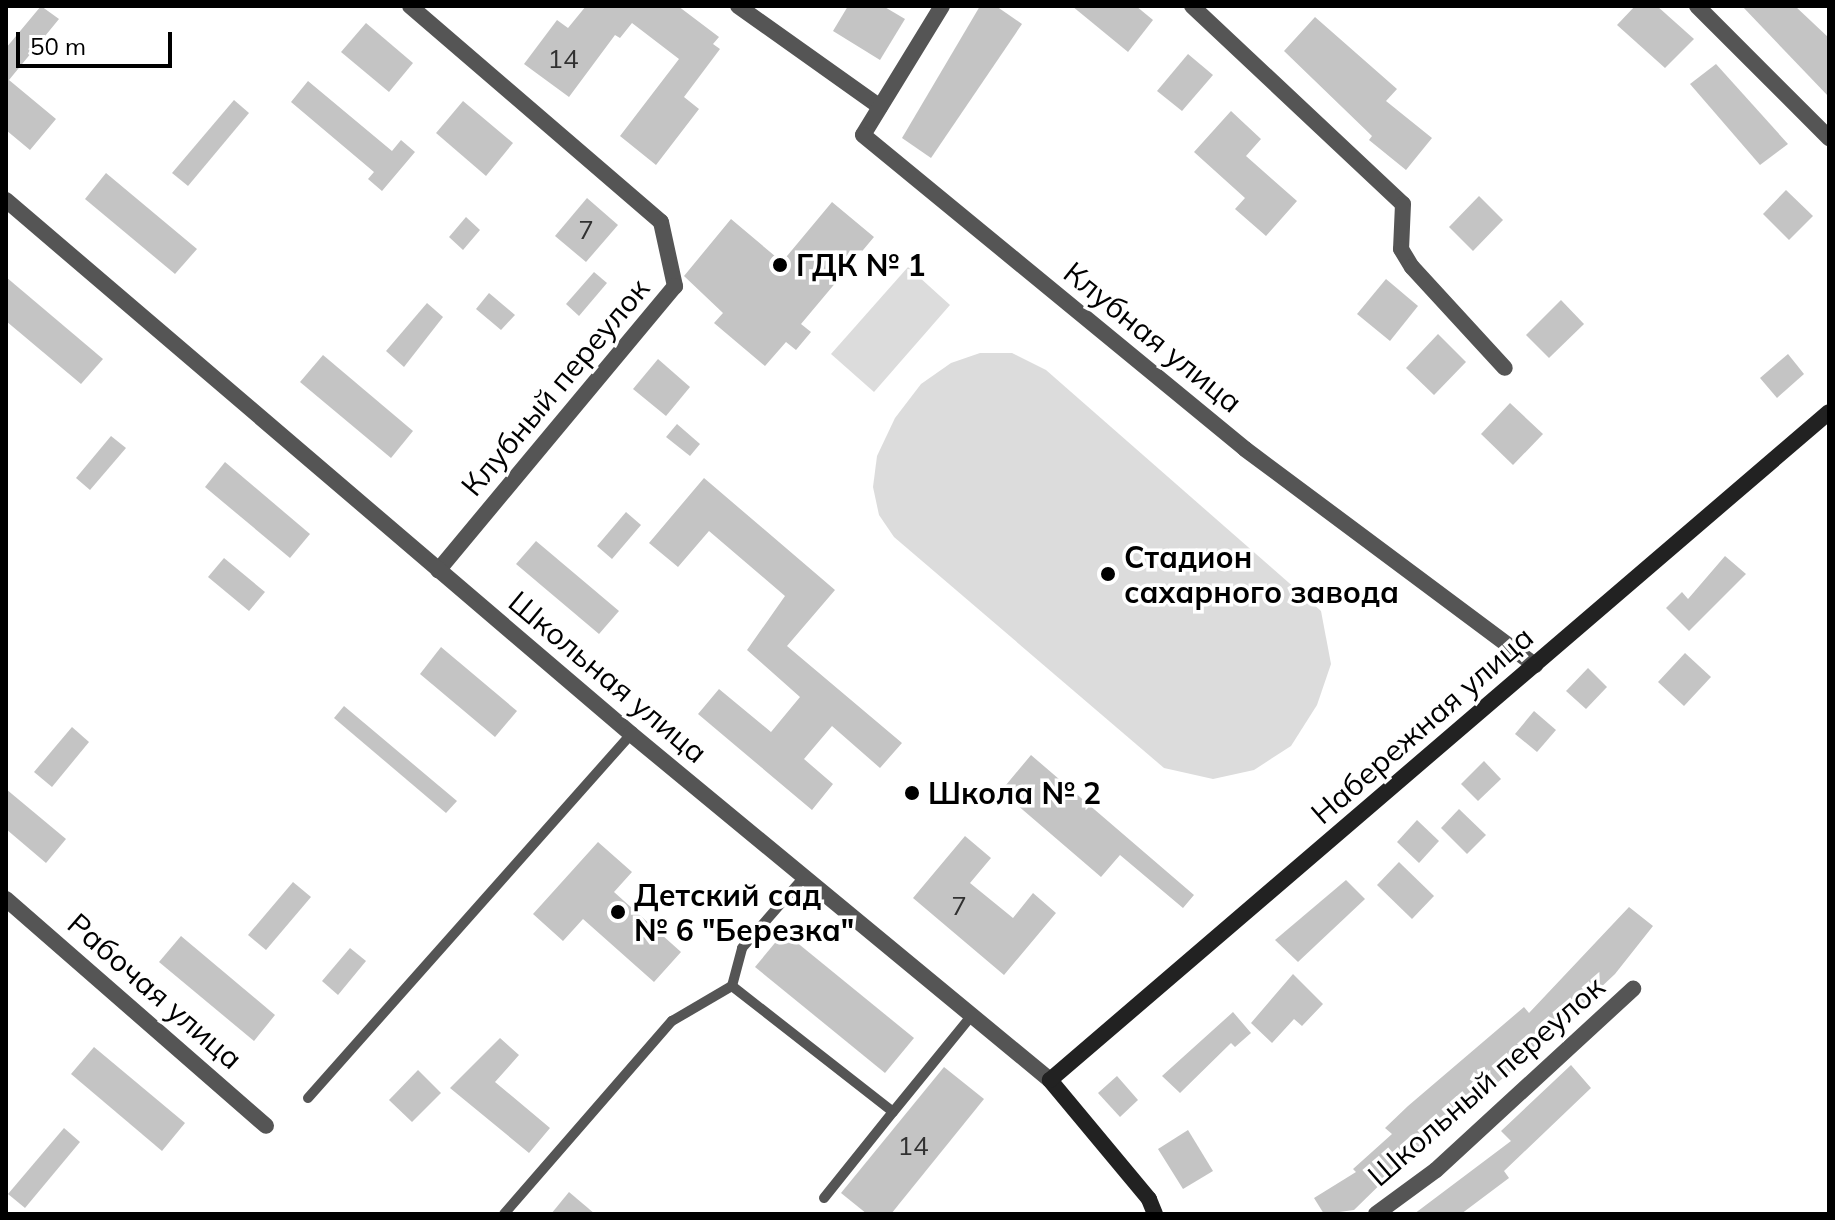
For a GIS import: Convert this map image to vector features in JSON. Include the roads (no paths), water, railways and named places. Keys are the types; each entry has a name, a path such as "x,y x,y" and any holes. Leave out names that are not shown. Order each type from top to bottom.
{"street":[{"name":"Клубный переулок","path":"410,6 661,222 675,286 438,570"},
{"path":"738,6 880,107"},
{"name":"Клубная улица","path":"942,6 863,135 1245,449 1535,665"},
{"path":"1192,6 1403,204 1401,249 1412,267 1505,368"},
{"path":"1697,6 1829,138"},
{"name":"Школьная улица","path":"6,200 631,734 1050,1080 1149,1199 1155,1214"},
{"name":"Набережная улица","path":"1050,1080 1825,420"},
{"name":"Рабочая улица","path":"6,899 266,1126"},
{"name":"Школьный переулок","path":"1376,1214 1436,1170 1633,989"}],"lane":[{"path":"308,1098 631,734"},
{"path":"504,1214 672,1021 732,986 742,948 804,877"},
{"path":"732,986 893,1112"},
{"path":"824,1198 972,1015"}],"place":[{"name":"ГДК № 1","path":"780,265"},
{"name":"Стадион сахарного завода","path":"1108,574"},
{"name":"Школа № 2","path":"912,793"},
{"name":"Детский сад № 6 \"Березка\"","path":"618,912"}]}
